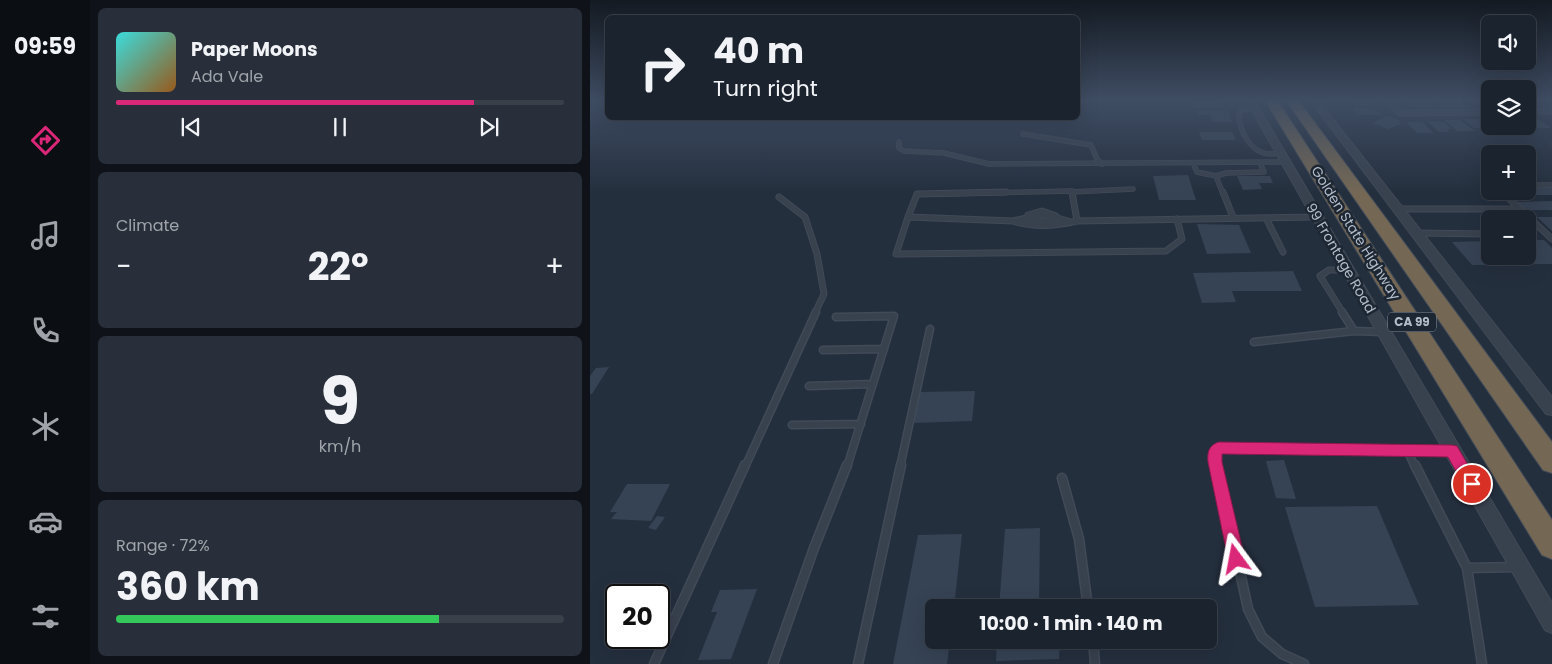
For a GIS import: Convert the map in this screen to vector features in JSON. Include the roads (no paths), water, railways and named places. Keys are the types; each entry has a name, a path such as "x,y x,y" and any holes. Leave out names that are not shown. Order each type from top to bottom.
{"highway":[{"name":"Golden State Highway","path":"1278,131 1552,545"},
{"name":"Golden State Highway","path":"1314,131 1552,462"}],"street":[{"name":"99 Frontage Road","path":"1271,131 1283,158 1552,623"},
{"path":"1337,131 1552,410"}],"lane":[{"path":"1244,131 1252,146 1264,153 1283,158"},
{"path":"1023,134 1087,144 1093,148 1097,159 1102,164"},
{"path":"899,142 899,148 904,151 944,153 989,164 1260,163 1283,158"},
{"path":"1193,163 1197,172 1216,176 1226,173 1264,172 1260,163"},
{"path":"1216,176 1233,217"},
{"path":"1536,185 1552,185"},
{"path":"1133,190 917,194 896,254 1166,251 1182,239 1177,219"},
{"path":"1071,192 1077,221"},
{"path":"654,664 824,294 817,254 805,217 779,197"},
{"path":"1511,200 1552,239"},
{"path":"1396,209 1519,208"},
{"path":"1013,221 1028,216 1056,216 1068,221"},
{"path":"908,217 1013,221 1029,226 1052,226 1068,221 1317,217"},
{"path":"1266,218 1284,252"},
{"path":"1415,233 1481,234"},
{"path":"1348,270 1331,270 1324,272 1320,276 1354,331"},
{"path":"773,664 814,548 852,454 894,316 836,317"},
{"path":"858,664 930,329"},
{"path":"1254,342 1354,331 1384,332"},
{"path":"822,350 884,349"},
{"path":"808,386 873,384"},
{"path":"792,425 861,424"},
{"path":"1304,664 1282,654 1262,637 1248,609 1214,454 1219,448 1227,447 1452,451"},
{"path":"1407,450 1467,568 1482,664"},
{"path":"1062,478 1079,539 1087,599"},
{"path":"1467,568 1519,567"},
{"path":"1093,649 1095,664"}]}
